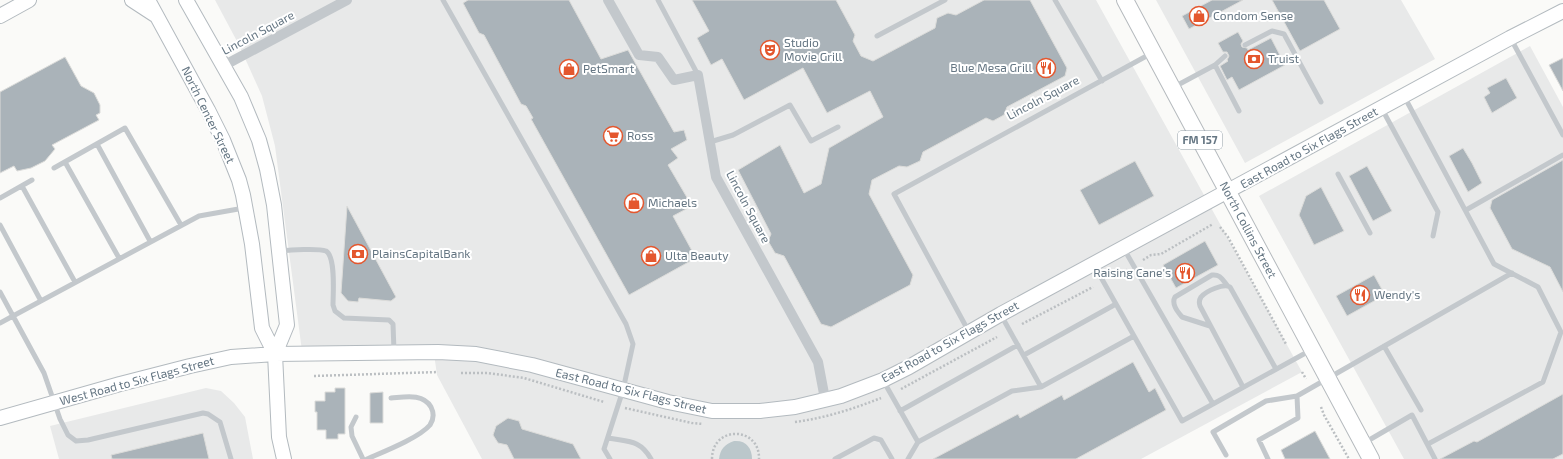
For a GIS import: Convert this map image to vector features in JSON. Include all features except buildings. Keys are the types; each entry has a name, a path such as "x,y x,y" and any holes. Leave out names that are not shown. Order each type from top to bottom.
{"main road":[{"name":"North Collins Street","path":"1125,0 1371,459"}],"street":[{"path":"0,16 30,0"},
{"path":"132,0 157,16"},
{"name":"North Center Street","path":"148,0 223,140 238,180 252,244 262,328 275,354 279,438 284,459"},
{"name":"Lincoln Square","path":"223,66 347,0"},
{"path":"608,0 639,55 658,57 674,80 698,75"},
{"name":"North Center Street","path":"190,4 241,97 259,140 274,205 287,325 275,354"},
{"name":"East Road to Six Flags Street","path":"275,354 394,352 476,354 532,365 668,402 712,412 760,411 795,407 841,396 883,380 909,367 1001,314 1510,38 1563,11"},
{"name":"Lincoln Square","path":"698,75 716,177 818,362 825,399"},
{"name":"West Road to Six Flags Street","path":"0,418 190,366 231,357 275,354"}],"lane":[{"path":"443,0 626,324 633,344 623,390 604,448 610,459"},
{"path":"658,0 698,75"},
{"path":"877,36 945,0"},
{"path":"1055,0 1102,81"},
{"path":"1245,45 1272,31 1284,34 1321,102"},
{"path":"1510,38 1563,135"},
{"name":"Lincoln Square","path":"969,332 894,194 1153,53"},
{"path":"1172,88 1215,65 1225,56"},
{"path":"1215,65 1239,111"},
{"path":"1404,96 1494,264 1538,286 1561,332 1543,382 1428,444"},
{"path":"710,142 733,135 790,105 811,141 838,127"},
{"path":"1382,108 1438,212 1433,236"},
{"path":"54,168 126,128 181,225"},
{"path":"97,144 150,241"},
{"path":"1466,210 1563,155"},
{"path":"65,162 119,258"},
{"path":"1338,174 1370,233"},
{"path":"0,198 32,180"},
{"path":"22,186 75,282"},
{"path":"0,323 199,216 245,207"},
{"path":"0,225 41,301"},
{"path":"1124,248 1213,404"},
{"path":"279,251 317,250 326,252 330,255 333,263 333,305 335,311 344,318 389,320 393,324 394,352"},
{"path":"1093,265 1182,421 1312,350"},
{"path":"1226,455 1213,432 1266,401 1297,396 1512,273"},
{"path":"1210,326 1182,317 1173,303 1173,300 1175,297 1212,275 1216,275 1220,276 1233,290 1276,369"},
{"path":"1227,285 1223,285 1203,295 1200,299 1200,306 1243,387"},
{"path":"0,292 44,373 54,403 68,435 76,441 88,440 203,413 208,414 220,422 231,459"},
{"path":"1024,355 1116,304"},
{"path":"1001,314 1041,387"},
{"path":"908,459 918,442 1012,391 1041,387 1134,336"},
{"path":"900,411 1018,345"},
{"path":"1384,346 1421,410"},
{"path":"883,380 918,442"},
{"path":"1268,459 1259,440 1298,418 1297,396"},
{"path":"367,459 404,442 430,425 433,419 433,413 426,401 417,397 391,398"},
{"path":"1363,444 1412,415 1436,459"},
{"path":"356,417 351,427 352,436 363,459"},
{"path":"608,438 637,443 643,447 651,459"},
{"path":"835,459 874,438 881,440 892,459"}],"path":[{"path":"1143,260 1151,255 1161,254 1213,224"},
{"path":"1220,227 1228,237 1286,344"},
{"path":"1113,277 1127,269"},
{"path":"1022,324 1093,287"},
{"path":"901,389 997,337"},
{"path":"314,376 438,372"},
{"path":"1302,372 1306,379"},
{"path":"461,373 488,373 524,378 604,402"},
{"path":"1321,407 1349,459"},
{"path":"712,459 713,449 718,442 728,435 737,434 745,435 752,440 757,447 759,459"}],"shaded area":[{"path":"215,0 1096,0 1302,372 1141,459 482,459 437,375 433,347 302,351 275,146 262,96 239,45"},
{"path":"1156,0 1401,0 1435,59 1245,163"},
{"path":"1530,46 1563,107 1563,459 1404,459 1259,196"},
{"path":"206,388 221,391 234,403 245,417 253,459 59,459 50,426"},
{"path":"734,441 745,443 748,446 751,451 752,459 719,459 720,452 724,447"}],"place":[{"name":"Condom Sense","path":"1199,16"},
{"name":"Studio Movie Grill","path":"770,50"},
{"name":"Truist","path":"1254,59"},
{"name":"Blue Mesa Grill","path":"1046,68"},
{"name":"PetSmart","path":"569,69"},
{"name":"Ross","path":"613,136"},
{"name":"Michaels","path":"634,203"},
{"name":"PlainsCapitalBank","path":"358,254"},
{"name":"Ulta Beauty","path":"651,256"},
{"name":"Raising Cane's","path":"1185,273"},
{"name":"Wendy's","path":"1360,295"}]}
